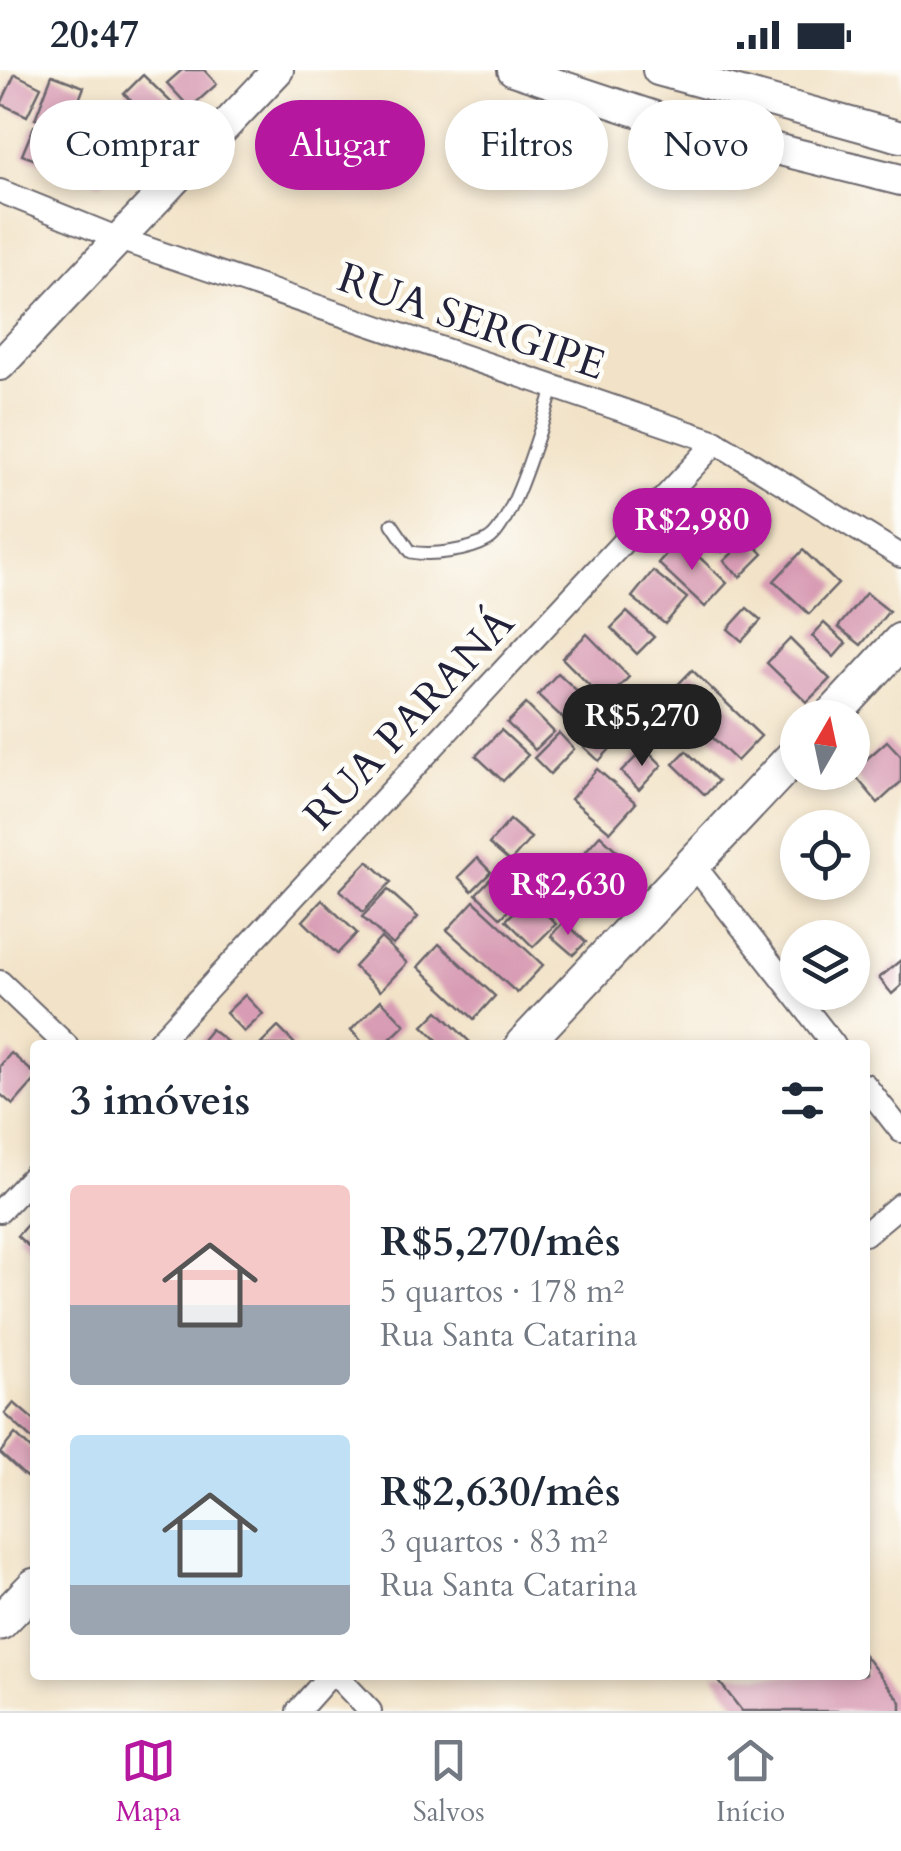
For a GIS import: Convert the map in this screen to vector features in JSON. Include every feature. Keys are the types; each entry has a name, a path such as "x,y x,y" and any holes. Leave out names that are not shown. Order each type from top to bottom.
{"main road":[{"path":"847,700 901,641"},
{"path":"528,1040 780,771"},
{"path":"0,1622 30,1591"}],"street":[{"path":"0,365 278,70"},
{"path":"512,70 679,125 901,180"},
{"path":"658,70 901,137"},
{"name":"RUA SERGIPE","path":"0,191 119,240 716,442 901,556"},
{"name":"RUA PARANÁ","path":"161,1040 716,442"},
{"path":"693,864 830,1040"},
{"path":"0,982 61,1040"},
{"path":"870,1091 901,1131"},
{"path":"0,1210 30,1179"},
{"path":"870,1230 901,1204"},
{"path":"298,1711 328,1680"},
{"path":"338,1680 370,1711"}],"lane":[{"path":"392,524 411,552 432,556 490,539 503,522 529,462 554,387"}],"building":[{"path":"182,70 204,70 217,84 199,100 183,100 167,83"},
{"path":"15,74 41,87 35,100 30,100 27,116 1,104"},
{"path":"52,75 84,87 79,100 42,100"},
{"path":"143,75 169,100 130,100 124,94"},
{"path":"30,136 30,158 22,155"},
{"path":"717,498 747,522 722,552 693,527"},
{"path":"748,538 763,554 740,577 724,561"},
{"path":"680,539 727,583 705,607 658,563"},
{"path":"803,550 838,584 809,614 774,581"},
{"path":"653,571 687,598 665,624 632,597"},
{"path":"866,593 889,611 861,645 838,627"},
{"path":"747,608 761,620 742,641 728,629"},
{"path":"627,612 654,637 637,654 611,628"},
{"path":"824,623 846,643 834,657 812,636"},
{"path":"587,634 629,677 605,701 562,658"},
{"path":"790,639 830,679 805,700 767,663"},
{"path":"692,670 761,736 737,761 668,695"},
{"path":"558,673 587,700 567,722 538,695"},
{"path":"526,704 554,732 535,750 507,723"},
{"path":"610,715 627,730 599,761 583,746"},
{"path":"501,730 528,755 503,781 476,756"},
{"path":"559,733 574,749 550,774 534,758"},
{"path":"887,741 901,756 901,782 878,803 867,790 870,756"},
{"path":"645,748 662,765 639,790 621,772"},
{"path":"686,751 718,781 705,795 673,764"},
{"path":"597,769 636,803 610,832 571,799"},
{"path":"510,820 531,838 510,862 489,844"},
{"path":"600,835 631,864 606,892 575,863"},
{"path":"477,858 491,872 472,891 458,877"},
{"path":"368,861 391,882 363,912 340,890"},
{"path":"496,873 521,897 501,918 476,894"},
{"path":"388,890 418,917 393,945 362,917"},
{"path":"529,897 556,924 533,947 506,920"},
{"path":"322,900 357,933 337,954 303,921"},
{"path":"474,901 543,965 517,993 447,930"},
{"path":"564,921 586,942 573,955 551,936"},
{"path":"381,938 407,963 380,991 354,967"},
{"path":"439,944 495,996 474,1019 418,967"},
{"path":"901,960 901,986 892,994 879,978"},
{"path":"245,995 263,1014 244,1032 226,1013"},
{"path":"381,1000 405,1025 389,1040 360,1040 351,1030"},
{"path":"438,1011 468,1040 437,1040 423,1026"},
{"path":"278,1027 291,1040 265,1040"},
{"path":"211,1029 225,1040 202,1040"},
{"path":"11,1053 30,1070 30,1086 13,1105 0,1094 0,1066"},
{"path":"30,1222 30,1248 17,1236"},
{"path":"14,1403 30,1417 30,1437 5,1414"},
{"path":"15,1434 30,1448 30,1473 26,1477 0,1453"},
{"path":"870,1662 901,1702 901,1711 742,1711 718,1680 870,1680"}]}
